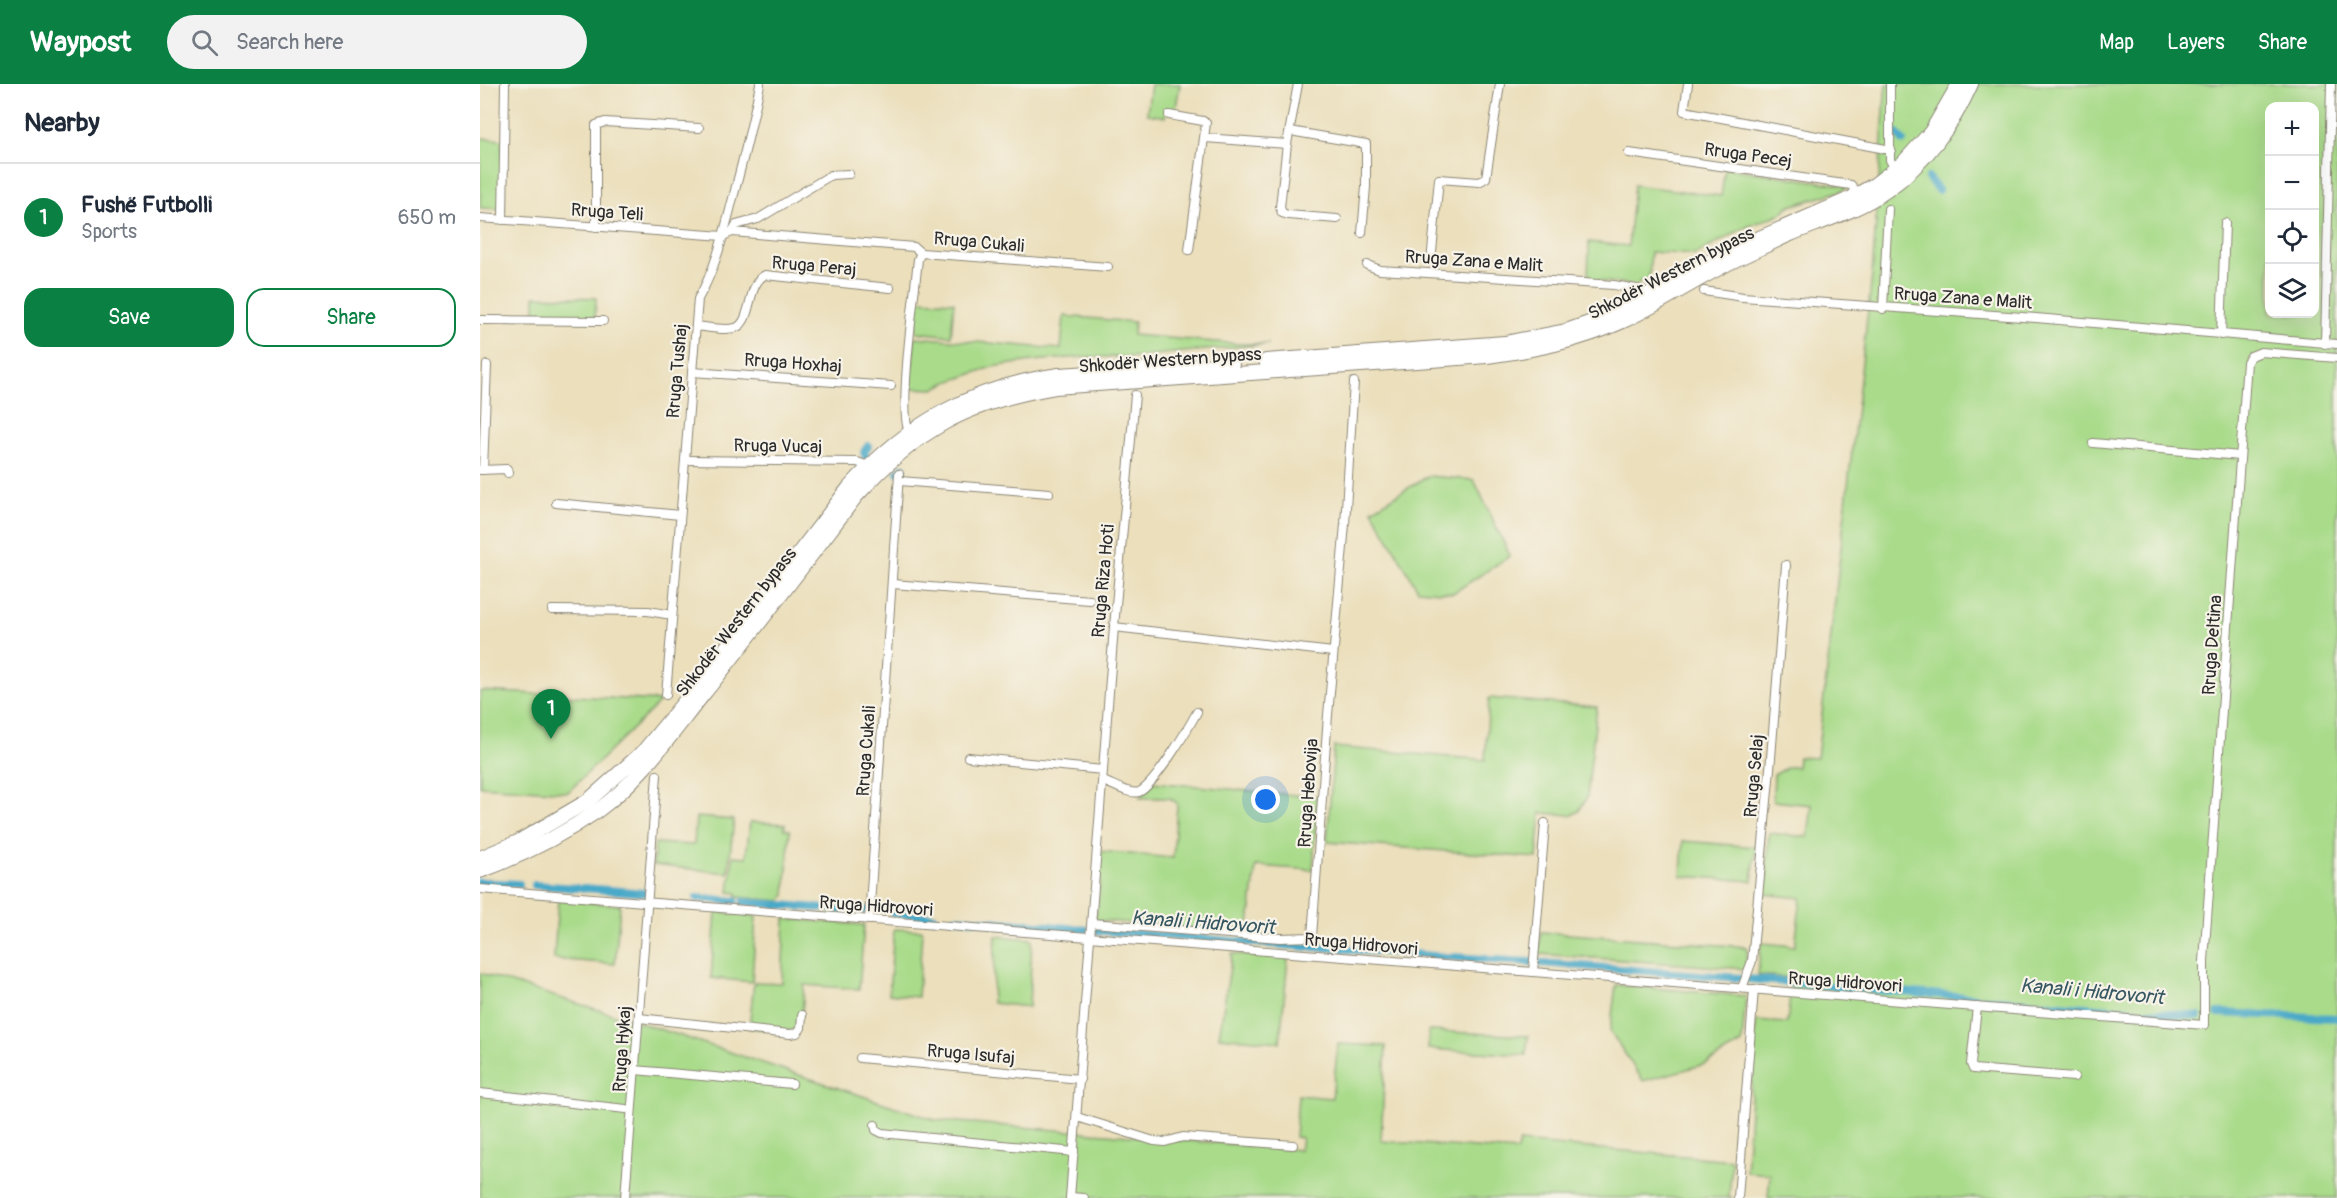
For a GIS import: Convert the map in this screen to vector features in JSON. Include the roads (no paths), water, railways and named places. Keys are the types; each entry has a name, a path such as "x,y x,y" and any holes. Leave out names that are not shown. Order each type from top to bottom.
{"highway":[{"name":"Shkodër Western bypass","path":"480,858 518,842 588,801 653,742 849,488 869,466 909,432 942,411 972,398 1032,379 1059,375 1504,344 1542,337 1586,324 1648,296 1734,249 1858,194 1895,169 1931,132 1959,84"},
{"name":"Shkodër Western bypass","path":"480,871 523,854 555,837 598,810 638,775 725,667 856,496 878,472 917,439 955,416 978,405 1016,394 1055,387 1487,356 1532,350 1579,338 1622,322 1736,260 1853,209 1887,189 1915,167 1938,140 1961,107 1971,84"}],"street":[{"path":"503,220 505,84"},
{"name":"Rruga Tushaj","path":"666,695 698,299 711,277 727,234 760,84"},
{"path":"1298,84 1287,144 1280,207 1282,213 1337,219"},
{"path":"1431,262 1439,179 1479,182 1486,178 1500,84"},
{"path":"1688,84 1684,111 1891,150"},
{"path":"1890,84 1890,159 1895,169"},
{"path":"2325,344 2331,84"},
{"path":"1169,115 1206,123 1189,250"},
{"path":"596,226 596,125 605,122 699,128"},
{"path":"1290,131 1366,144 1366,187 1362,233"},
{"path":"1205,138 1287,144"},
{"name":"Rruga Pecej","path":"1629,153 1851,185 1858,194"},
{"path":"727,234 736,225 758,219 831,175 849,174"},
{"path":"1883,309 1888,209"},
{"name":"Rruga Teli","path":"480,218 860,242 914,247 921,253"},
{"path":"2221,335 2225,224"},
{"name":"Rruga Cukali","path":"909,432 906,422 907,385 918,259 921,253 1108,267"},
{"name":"Rruga Zana e Malit","path":"1367,265 1380,270 1614,285 1642,290 1648,296"},
{"name":"Rruga Peraj","path":"696,326 735,328 740,325 744,320 756,282 765,275 890,288"},
{"name":"Rruga Zana e Malit","path":"1704,291 1743,297 1883,309 2036,318 2337,344"},
{"path":"480,320 603,321"},
{"name":"Rruga Deltina","path":"2204,1025 2204,961 2246,369 2251,356 2261,352 2337,358"},
{"path":"487,364 481,470 507,469 508,473"},
{"name":"Rruga Hoxhaj","path":"692,372 891,386"},
{"name":"Rruga Hebovija","path":"1092,923 1280,938 1312,937 1354,382"},
{"name":"Rruga Riza Hoti","path":"1091,938 1114,627 1135,395"},
{"path":"2093,443 2240,456"},
{"name":"Rruga Vucaj","path":"685,460 857,462 869,466"},
{"name":"Rruga Cukali","path":"869,920 899,477 1049,493"},
{"path":"556,503 680,514"},
{"name":"Rruga Selaj","path":"1742,988 1752,961 1786,565"},
{"path":"893,584 1090,600"},
{"path":"552,610 648,611 672,615"},
{"path":"1114,627 1333,652"},
{"path":"1102,781 1132,792 1139,792 1145,788 1169,758 1197,712"},
{"path":"968,757 1103,770"},
{"path":"648,903 657,776"},
{"path":"1533,972 1545,823"},
{"name":"Rruga Hidrovori","path":"480,889 2204,1025"},
{"name":"Rruga Hykaj","path":"625,1198 648,903"},
{"path":"1083,1198 1070,1197 1091,938"},
{"path":"1738,1198 1754,989"},
{"path":"1977,1007 1971,1064 1973,1069 2074,1077"},
{"path":"639,1018 790,1034 797,1033 801,1028 802,1015"},
{"name":"Rruga Isufaj","path":"860,1058 1080,1079"},
{"path":"635,1070 792,1084"},
{"path":"480,1093 626,1109"},
{"path":"1077,1117 1154,1142 1165,1142 1183,1137 1293,1145"},
{"path":"875,1125 876,1130 882,1133 1074,1152"}],"waterway":[{"path":"1897,134 1903,141"},
{"path":"1928,178 1938,190"},
{"path":"866,458 864,452 868,446"},
{"path":"898,472 903,468"},
{"name":"Kanali i Hidrovorit","path":"480,882 489,882"},
{"name":"Kanali i Hidrovorit","path":"495,883 519,884"},
{"name":"Kanali i Hidrovorit","path":"535,885 576,888"},
{"name":"Kanali i Hidrovorit","path":"583,888 646,893"},
{"name":"Kanali i Hidrovorit","path":"697,898 735,901"},
{"name":"Kanali i Hidrovorit","path":"744,902 818,908"},
{"name":"Kanali i Hidrovorit","path":"825,908 843,910"},
{"name":"Kanali i Hidrovorit","path":"850,910 865,910"},
{"name":"Kanali i Hidrovorit","path":"893,913 909,915"},
{"name":"Kanali i Hidrovorit","path":"916,915 934,917"},
{"name":"Kanali i Hidrovorit","path":"955,918 1021,924"},
{"name":"Kanali i Hidrovorit","path":"1027,924 1087,930"},
{"name":"Kanali i Hidrovorit","path":"1093,930 1309,947"},
{"name":"Kanali i Hidrovorit","path":"1312,947 1404,953"},
{"name":"Kanali i Hidrovorit","path":"1410,954 1445,957"},
{"name":"Kanali i Hidrovorit","path":"1451,957 1486,959"},
{"name":"Kanali i Hidrovorit","path":"1492,960 1531,962"},
{"name":"Kanali i Hidrovorit","path":"1540,963 1741,978"},
{"name":"Kanali i Hidrovorit","path":"1748,979 1925,994"},
{"name":"Kanali i Hidrovorit","path":"1931,994 1976,998"},
{"name":"Kanali i Hidrovorit","path":"1984,999 2198,1016"},
{"name":"Kanali i Hidrovorit","path":"2218,1013 2337,1018"}],"place":[{"name":"Fushë Futbolli","path":"551,739"}]}
